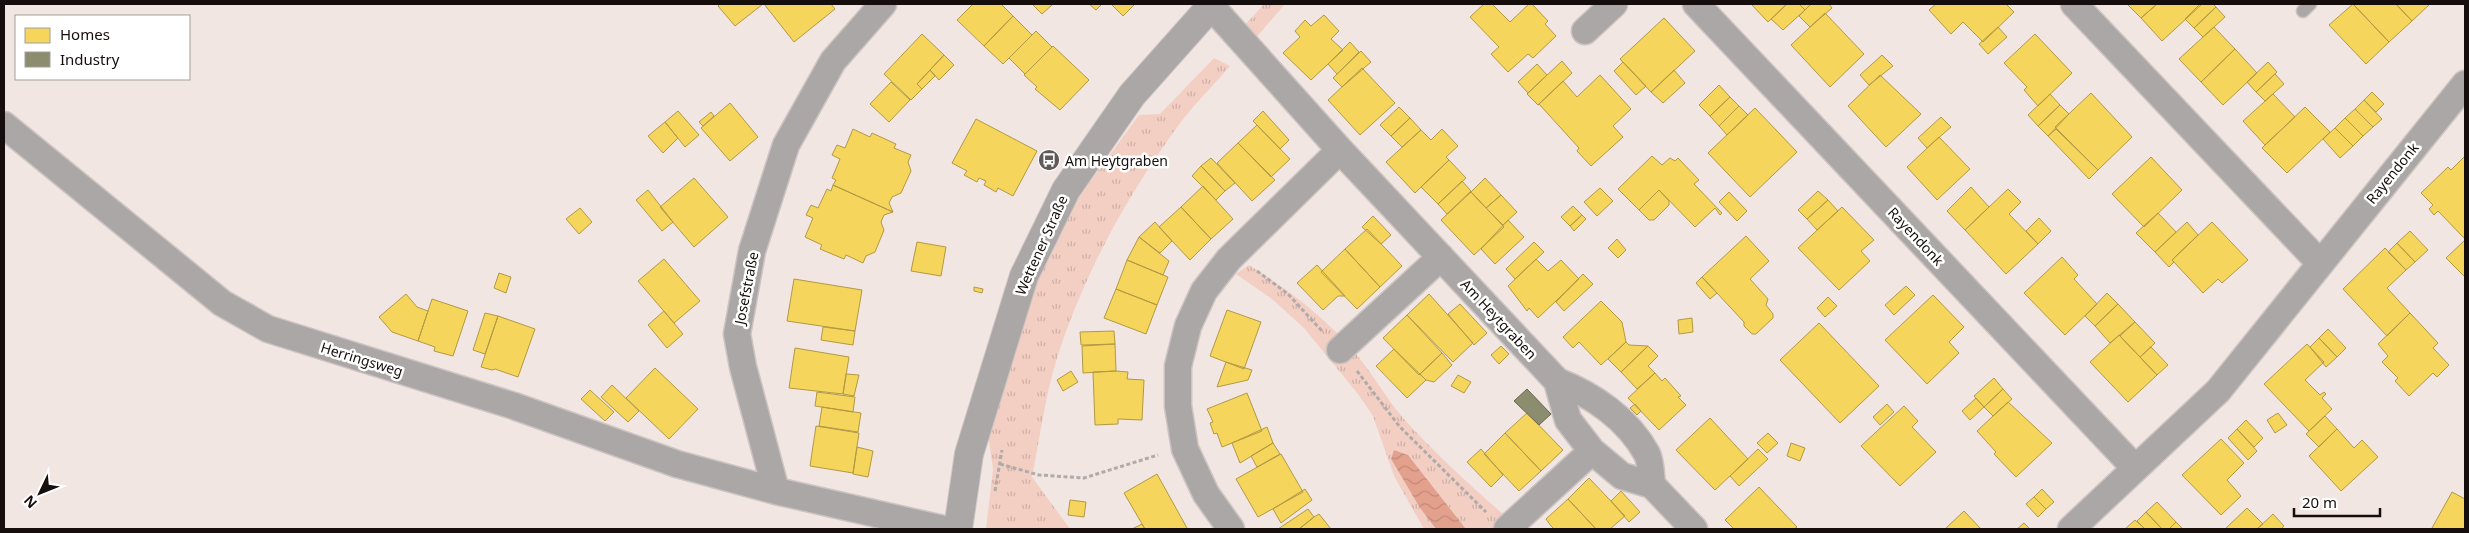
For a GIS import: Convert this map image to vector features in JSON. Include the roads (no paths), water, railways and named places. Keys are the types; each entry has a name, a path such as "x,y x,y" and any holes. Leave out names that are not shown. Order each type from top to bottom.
{"street":[{"name":"Josefstraße","path":"776,491 743,367 737,334 752,251 786,145 833,61 883,4"},
{"path":"1585,31 1614,4"},
{"name":"Rayendonk","path":"1696,4 2135,468"},
{"path":"2074,4 2320,262"},
{"name":"Am Heytgraben","path":"1212,5 1340,150 1557,382 1581,391 1615,414 1648,455 1652,485"},
{"name":"Wettener Straße","path":"958,529 969,454 1024,276 1066,190 1132,95 1212,5"},
{"name":"Rayendonk","path":"2071,529 2218,391 2465,84"},
{"name":"Herringsweg","path":"4,124 222,303 268,330 514,406 677,464 776,491"},
{"path":"1231,529 1206,494 1186,449 1178,406 1178,366 1188,326 1204,291 1229,259 1340,150"},
{"path":"1340,350 1441,257"},
{"name":"Am Heytgraben","path":"1557,382 1568,420 1592,451 1622,476 1652,485 1694,529"},
{"path":"1499,522 1592,451"},
{"path":"776,491 944,529"}],"water":[{"path":"1394,450 1408,455 1466,529 1436,529 1420,508 1391,459"}],"place":[{"name":"Am Heytgraben","path":"1049,160"}]}
